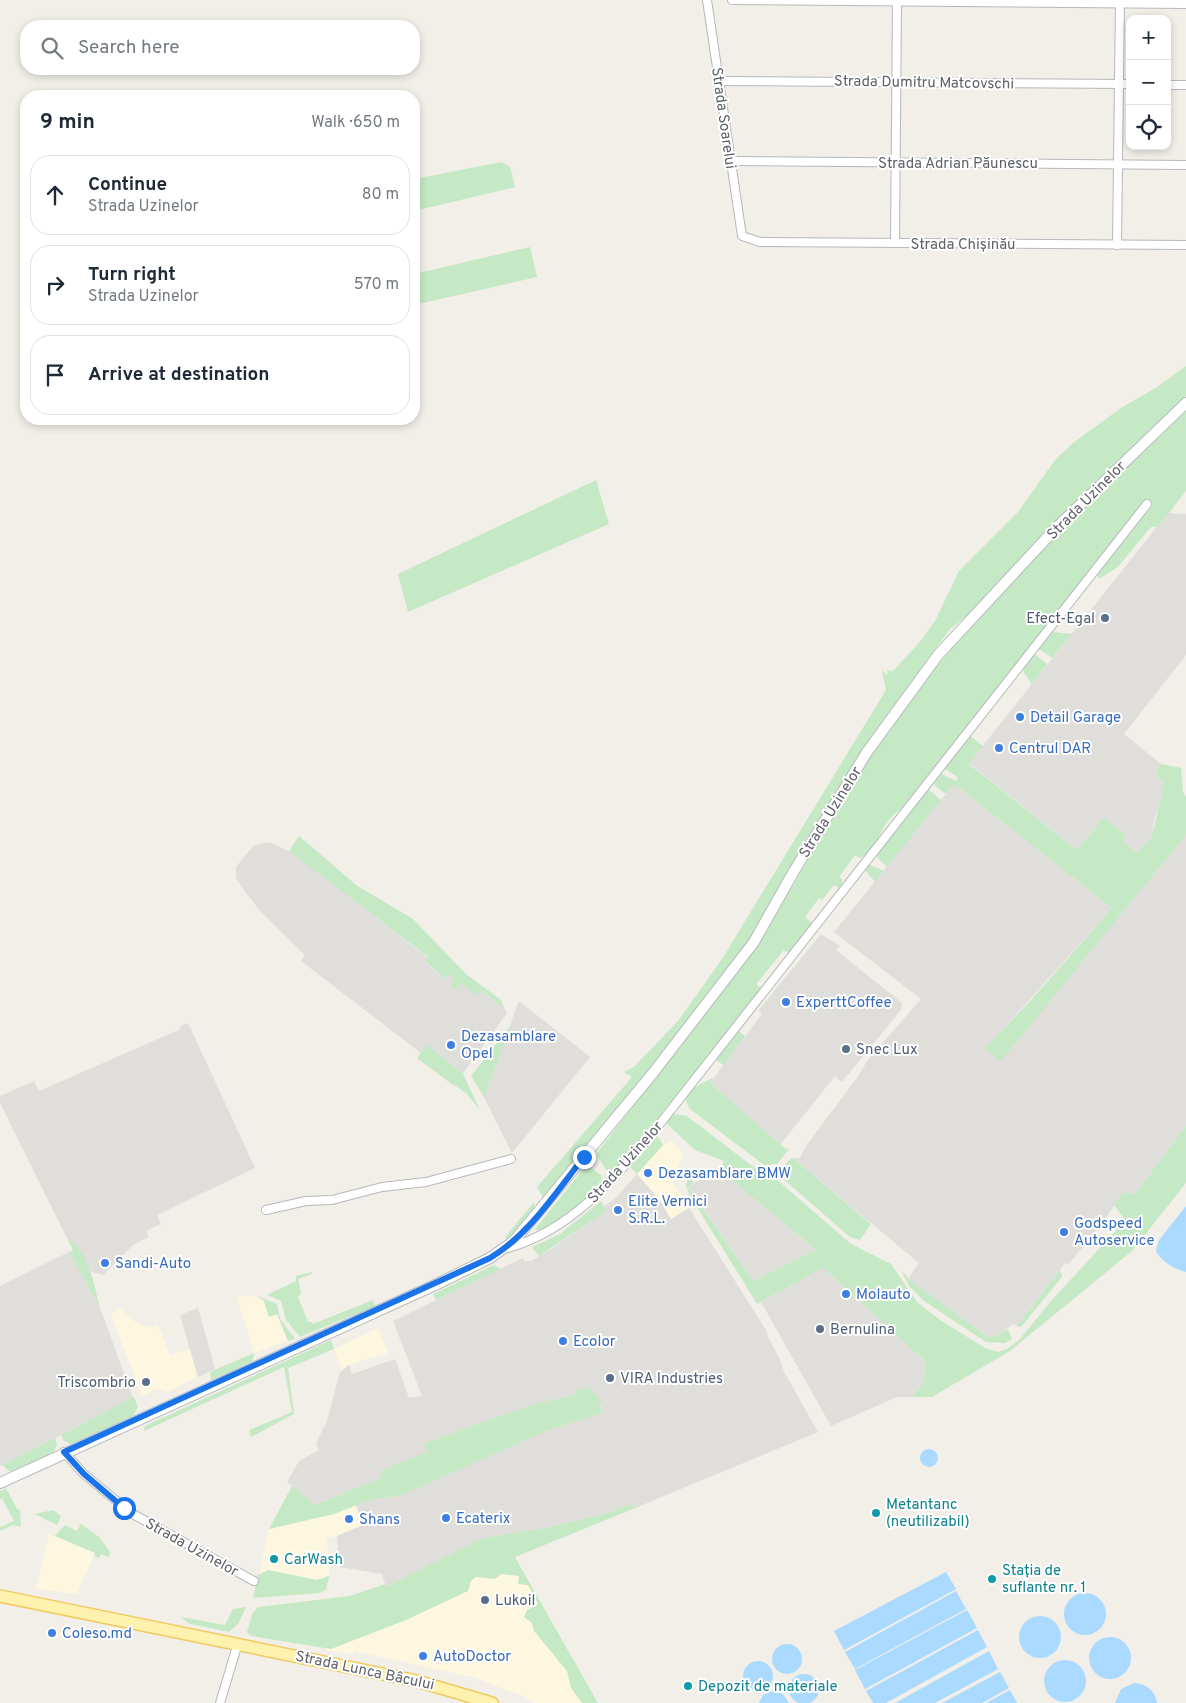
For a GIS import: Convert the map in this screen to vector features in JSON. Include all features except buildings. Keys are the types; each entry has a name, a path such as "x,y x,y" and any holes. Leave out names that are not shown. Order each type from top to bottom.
{"main road":[{"name":"Strada Lunca Bâcului","path":"0,1596 417,1681 492,1703"}],"street":[{"name":"Strada Soarelui","path":"707,0 742,236"},
{"path":"732,0 1186,4"},
{"path":"895,243 897,1"},
{"path":"1117,244 1120,2"},
{"name":"Strada Dumitru Matcovschi","path":"719,81 1126,84"},
{"path":"1171,85 1186,85"},
{"name":"Strada Adrian Păunescu","path":"731,161 1186,165"},
{"name":"Strada Chișinău","path":"742,236 758,242 1186,245"},
{"name":"Strada Uzinelor","path":"506,1248 542,1210 653,1073 754,942 794,871 867,752 938,655 1055,530 1186,402"},
{"name":"Strada Uzinelor","path":"0,1483 64,1452 435,1285 506,1248 526,1242 562,1224 596,1195 628,1161 1147,504"},
{"path":"266,1210 306,1201 332,1200 382,1187 426,1182 511,1159"},
{"name":"Strada Uzinelor","path":"64,1452 84,1474 131,1513 254,1581"},
{"path":"220,1703 238,1643"}],"shaded area":[{"path":"1168,513 1186,514 1186,655 1124,734 1161,764 1155,773 1164,784 1163,798 1154,819 1152,836 1137,853 1123,841 1127,836 1104,817 1077,850 969,763"},
{"path":"954,784 1112,908 986,1048 1001,1060 1186,835 1186,1126 1135,1194 1124,1192 1095,1233 1068,1265 1065,1263 1017,1326 1013,1324 1000,1334 988,1337 910,1280 909,1277 919,1263 793,1158 800,1158 806,1146 868,1060 921,999 834,932"},
{"path":"270,842 294,854 428,958 425,963 446,979 449,975 455,980 450,986 455,990 461,983 476,994 480,990 504,1008 507,1013 454,1086 417,1058 421,1053 301,961 305,955 261,912 246,893 236,878 236,867 254,845"},
{"path":"821,934 840,946 836,950 902,1003 901,1010 842,1082 835,1076 780,1145 710,1083 762,1014 758,1011"},
{"path":"519,1001 590,1057 512,1153 484,1097"},
{"path":"188,1023 255,1168 157,1215 161,1224 146,1231 149,1237 133,1245 103,1275 91,1272 74,1243 67,1238 0,1103 0,1096 34,1081 39,1091 181,1029 180,1026"},
{"name":"Dezasamblare BMW","path":"672,1141 684,1155 672,1180 689,1208 671,1220 659,1199 637,1174 663,1145"},
{"path":"720,1170 817,1251 753,1281 688,1186"},
{"path":"637,1174 659,1199 671,1219 689,1208 766,1330 780,1359 783,1370 818,1432 635,1508 631,1504 601,1515 544,1528 483,1538 386,1587 382,1574 340,1567 337,1536 363,1525 356,1505 373,1499 400,1496 546,1431 603,1413 599,1403 576,1395 538,1403 424,1443 428,1452 380,1471 383,1477 314,1505 287,1482 299,1461 319,1450 316,1443 327,1421 340,1372 349,1365 352,1374 395,1359 409,1398 422,1396 393,1321 523,1258 525,1261 531,1261 605,1211 603,1207 617,1197"},
{"path":"69,1252 100,1308 133,1398 0,1466 0,1286"},
{"path":"823,1268 926,1362 924,1381 912,1397 897,1397 831,1426 761,1302"},
{"path":"250,1295 264,1301 269,1316 277,1314 288,1341 254,1353 237,1297"},
{"path":"119,1308 135,1322 149,1328 158,1325 170,1355 190,1349 198,1377 167,1392 157,1389 142,1396 111,1314"},
{"path":"198,1308 215,1369 198,1377 180,1315"},
{"path":"378,1328 388,1353 346,1366 342,1371 334,1349"},
{"path":"356,1505 363,1525 337,1536 327,1538 329,1576 317,1580 268,1570 260,1573 269,1529 334,1514"},
{"path":"49,1534 95,1553 77,1594 36,1589"},
{"name":"Lukoil","path":"515,1556 598,1703 533,1703 527,1698 476,1678 354,1651 353,1655 325,1650 331,1631"}],"green space":[{"path":"502,162 510,167 515,187 420,210 420,178"},
{"path":"530,247 537,277 420,304 420,273"},
{"path":"1186,366 1186,396 1061,516 969,614 950,629 875,731 749,940 719,982 544,1199 537,1187 632,1077 624,1072 634,1067 678,1021 722,959 886,690 882,671 888,675 887,670 893,671 919,643 935,621 959,571 1018,512 1055,460 1073,443 1121,408 1157,387"},
{"path":"1186,411 1186,491 1158,527 1151,527 1118,567 1099,579 1097,575 1153,505 1146,499 901,809 888,821 872,848 860,858 855,855 839,877 842,879 842,884 839,888 834,885 822,900 819,898 805,917 812,923 788,953 784,950 756,984 761,988 617,1170 613,1172 606,1170 597,1155 599,1150 757,946 878,743 909,700 973,623 1031,559"},
{"path":"596,480 609,524 408,612 398,574"},
{"path":"1053,632 1072,634 1052,658 1039,649"},
{"path":"1034,654 1047,664 1032,684 1024,673 1023,668"},
{"path":"969,735 983,746 969,764 1077,850 1104,817 1127,836 1123,841 1137,853 1152,836 1164,784 1155,773 1161,764 1181,768 1183,792 1186,797 1186,835 1001,1061 985,1048 1032,999 1112,908 954,784 946,794 934,785 938,774 956,781 958,777 944,769"},
{"path":"929,790 941,800 887,867 875,855 926,791"},
{"path":"299,836 356,885 413,919 466,974 501,1000 504,1008 480,990 476,995 461,983 455,990 450,986 455,980 449,975 446,979 425,962 428,957 289,851"},
{"path":"870,865 884,871 875,882 866,871 867,866"},
{"path":"511,1025 484,1097 471,1076"},
{"path":"739,1031 745,1036 724,1065 717,1061 717,1057"},
{"path":"427,1045 463,1074 480,1110 467,1094 417,1058"},
{"path":"713,1078 710,1083 781,1145 786,1149 790,1148 777,1164 764,1165 690,1109 685,1099 697,1086"},
{"path":"673,1114 687,1116 760,1172 775,1178 851,1244 891,1264 917,1302 940,1320 985,1348 998,1352 1007,1349 1019,1340 1051,1301 1122,1224 1123,1217 1114,1205 1124,1192 1135,1194 1186,1126 1186,1183 1132,1251 1010,1351 932,1397 912,1397 924,1381 926,1362 823,1268 757,1304 689,1194 686,1186 688,1176 694,1182 688,1187 753,1281 816,1250 720,1170 724,1161 695,1150 666,1123"},
{"path":"657,1135 663,1145 637,1174 630,1167"},
{"path":"793,1158 871,1224 860,1240 850,1237 781,1177 780,1172 790,1159"},
{"path":"585,1167 590,1167 601,1175 602,1184 587,1198 548,1227 541,1231 535,1229"},
{"path":"601,1201 606,1211 539,1256 532,1247 560,1234"},
{"path":"534,1202 534,1210 508,1241 505,1237"},
{"path":"67,1238 81,1251 86,1260 100,1308 69,1252 73,1250"},
{"path":"494,1265 501,1269 436,1300 433,1294"},
{"path":"901,1270 910,1280 988,1337 1000,1334 1008,1329 1012,1339 1005,1343 986,1342 924,1301 909,1286"},
{"path":"1060,1270 1062,1277 1021,1327 1017,1326"},
{"path":"312,1272 312,1274 298,1279 301,1293 298,1297 308,1322 313,1324 373,1300 375,1306 300,1337 286,1320 281,1301 267,1295 296,1281 296,1276"},
{"path":"257,1296 277,1304 280,1319 295,1339 288,1341 277,1314 269,1317 264,1301"},
{"path":"331,1340 334,1349 288,1368 294,1414 251,1437 249,1430 292,1412 284,1367 144,1431 145,1426"},
{"path":"254,1353 253,1361 211,1380 210,1372"},
{"path":"588,1387 603,1402 599,1404 603,1413 546,1431 400,1496 373,1499 334,1514 269,1529 292,1486 315,1505 382,1477 380,1471 427,1452 424,1443 538,1403 575,1395 575,1391"},
{"path":"134,1397 138,1407 133,1416 71,1444 64,1441 61,1435"},
{"path":"55,1438 57,1444 54,1452 14,1471 9,1471 2,1465"},
{"path":"6,1488 17,1509 20,1510 21,1527 13,1525 0,1531 0,1527 14,1521 2,1498 0,1499 0,1491"},
{"path":"631,1504 635,1508 515,1557 598,1703 582,1703 571,1688 567,1671 534,1631 532,1623 524,1617 527,1610 538,1604 528,1585 518,1584 519,1576 501,1574 495,1579 476,1577 471,1581 468,1591 406,1620 331,1649 251,1636 247,1632 252,1614 258,1607 350,1596 385,1584 386,1587 483,1538 544,1528 601,1515"},
{"path":"53,1510 61,1516 57,1525 35,1514"},
{"path":"81,1524 99,1537 110,1552 109,1557 101,1554 99,1558 94,1556 95,1553 55,1536 65,1525 77,1531"},
{"path":"268,1570 317,1580 329,1576 326,1590 319,1593 253,1598 258,1575"},
{"path":"246,1607 238,1624 229,1632 190,1624 181,1617 225,1625 233,1609"}],"water":[{"path":"1186,1206 1186,1272 1169,1264 1156,1251 1159,1240"},
{"path":"925,1449 933,1449 938,1454 936,1465 925,1467 920,1462 920,1454"},
{"path":"946,1572 956,1589 844,1650 834,1631"},
{"path":"956,1591 966,1609 855,1669 845,1652"},
{"path":"1081,1593 1089,1593 1100,1599 1106,1614 1100,1629 1089,1635 1081,1635 1070,1629 1064,1618 1064,1610 1070,1599"},
{"path":"967,1610 977,1628 865,1689 855,1670"},
{"path":"1036,1616 1044,1616 1055,1622 1061,1637 1055,1652 1044,1658 1036,1658 1025,1652 1019,1641 1019,1633 1025,1622"},
{"path":"978,1630 987,1647 886,1703 873,1703 866,1691"},
{"path":"1106,1637 1114,1637 1125,1643 1131,1658 1125,1673 1114,1679 1106,1679 1095,1673 1089,1662 1089,1654 1095,1643"},
{"path":"787,1644 798,1648 802,1659 798,1670 787,1674 776,1670 772,1659 776,1648"},
{"path":"989,1651 998,1669 935,1703 895,1703"},
{"path":"1069,1660 1077,1663 1083,1669 1086,1681 1083,1693 1077,1699 1061,1702 1053,1699 1047,1693 1044,1677 1047,1669 1053,1663"},
{"path":"758,1661 769,1665 773,1676 769,1687 758,1691 747,1687 743,1676 747,1665"},
{"path":"1000,1672 1009,1688 982,1703 942,1703"},
{"path":"804,1674 815,1678 819,1689 815,1700 804,1704 793,1700 789,1689 793,1678"},
{"path":"1134,1683 1149,1688 1157,1703 1115,1703 1121,1689"},
{"path":"1010,1690 1017,1703 986,1703"},
{"path":"772,1691 782,1693 789,1703 759,1703 763,1695"}],"place":[{"name":"Efect-Egal","path":"1105,618"},
{"name":"Detail Garage","path":"1020,717"},
{"name":"Centrul DAR","path":"999,748"},
{"name":"ExperttCoffee","path":"786,1002"},
{"name":"Dezasamblare Opel","path":"451,1045"},
{"name":"Snec Lux","path":"846,1049"},
{"name":"Dezasamblare BMW","path":"648,1173"},
{"name":"Elite Vernici S.R.L.","path":"618,1210"},
{"name":"Godspeed Autoservice","path":"1064,1232"},
{"name":"Sandi-Auto","path":"105,1263"},
{"name":"Molauto","path":"846,1294"},
{"name":"Bernulina","path":"820,1329"},
{"name":"Ecolor","path":"563,1341"},
{"name":"VIRA Industries","path":"610,1378"},
{"name":"Triscombrio","path":"146,1382"},
{"name":"Metantanc (neutilizabil)","path":"876,1513"},
{"name":"Ecaterix","path":"446,1518"},
{"name":"Shans","path":"349,1519"},
{"name":"CarWash","path":"274,1559"},
{"name":"Stația de suflante nr. 1","path":"992,1579"},
{"name":"Lukoil","path":"485,1600"},
{"name":"Coleso.md","path":"52,1633"},
{"name":"AutoDoctor","path":"423,1656"},
{"name":"Depozit de materiale","path":"688,1686"}],"route":[{"path":"124,1508 84,1474 64,1452 426,1289 490,1258 506,1248 523,1232 584,1157"}]}
